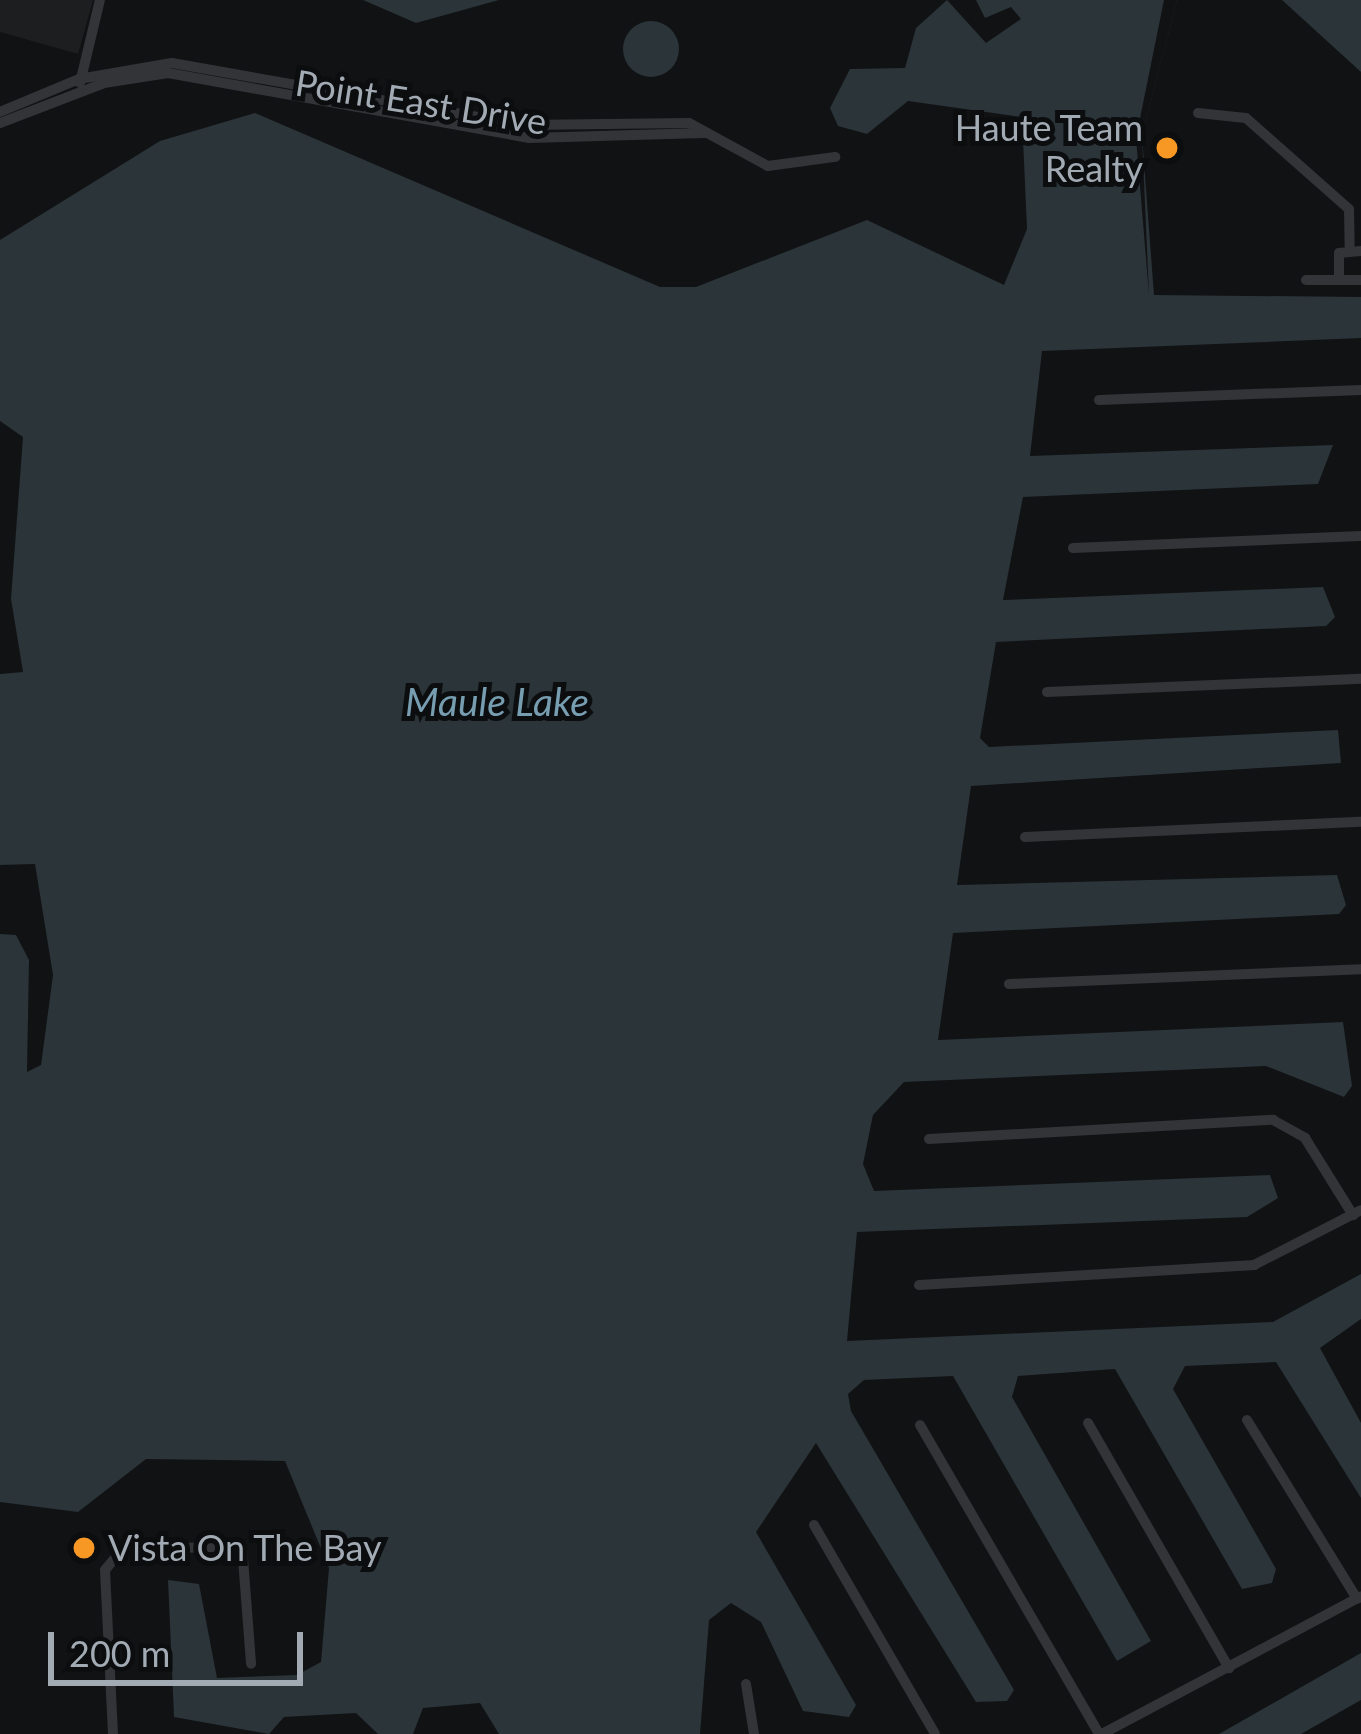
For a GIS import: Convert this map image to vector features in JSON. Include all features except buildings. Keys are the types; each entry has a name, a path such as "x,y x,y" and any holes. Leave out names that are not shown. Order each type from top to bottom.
{"street":[{"path":"81,85 100,0"},
{"name":"Point East Drive","path":"0,112 81,85 186,75 529,138 704,133 768,166 835,157"},
{"name":"Point East Drive","path":"0,123 81,85"},
{"path":"1198,112 1246,118 1349,209 1355,249 1336,257 1339,278"},
{"path":"1306,280 1361,280"},
{"path":"1099,400 1361,390"},
{"path":"1073,548 1361,536"},
{"path":"1047,692 1361,679"},
{"path":"1025,837 1361,822"},
{"path":"1009,984 1361,969"},
{"path":"919,1285 1254,1265 1357,1212 1305,1138 1273,1120 929,1139"},
{"path":"920,1425 1101,1734 1359,1598 1247,1420"},
{"path":"1088,1423 1229,1668"},
{"path":"814,1525 935,1734"},
{"path":"113,1734 105,1570 122,1550 242,1546 251,1664"},
{"path":"746,1684 754,1734"}],"shaded area":[{"path":"0,0 93,0 78,54 0,32"}],"water":[{"path":"363,0 499,0 416,23"},
{"name":"Maule Lake","path":"947,0 986,43 1021,19 1011,7 985,18 976,0 1177,0 1142,136 1154,295 1361,297 1361,338 1042,351 1030,456 1333,445 1318,484 1023,497 1003,600 1323,587 1335,617 1326,626 996,642 980,738 989,747 1338,730 1341,763 971,786 957,885 1337,875 1346,905 1339,914 953,933 938,1040 1343,1022 1352,1086 1344,1097 1266,1066 904,1082 873,1115 863,1164 874,1191 1270,1175 1278,1198 1247,1217 857,1232 847,1341 1273,1322 1361,1274 1361,1319 1320,1348 1361,1423 1361,1498 1276,1362 1185,1366 1173,1389 1276,1569 1272,1583 1242,1589 1115,1369 1018,1376 1012,1397 1151,1641 1117,1661 953,1376 864,1380 848,1394 851,1411 1014,1690 1007,1701 976,1702 816,1443 756,1532 856,1705 849,1717 803,1711 761,1622 731,1603 709,1620 700,1734 499,1734 480,1703 423,1708 413,1734 378,1734 356,1713 284,1717 269,1734 174,1717 168,1580 199,1584 217,1678 297,1675 321,1662 329,1568 285,1461 146,1459 78,1512 0,1502 0,934 16,935 29,960 27,1072 41,1065 53,975 35,864 0,865 0,674 23,672 11,599 23,437 0,421 0,240 160,141 255,113 660,287 696,287 867,220 1004,285 1027,229 1022,117 908,101 867,134 838,126 830,108 850,69 905,68 916,28"},
{"path":"1282,0 1361,0 1361,72"},
{"path":"651,21 671,29 679,49 671,69 651,77 631,69 623,49 631,29"},
{"path":"1361,1653 1361,1700 1301,1734 1219,1734"}],"pier":[{"path":"1164,0 1177,0 1142,136 1149,295 1136,138"}],"place":[{"name":"Haute Team Realty","path":"1167,148"},
{"name":"Vista On The Bay","path":"84,1548"}]}
